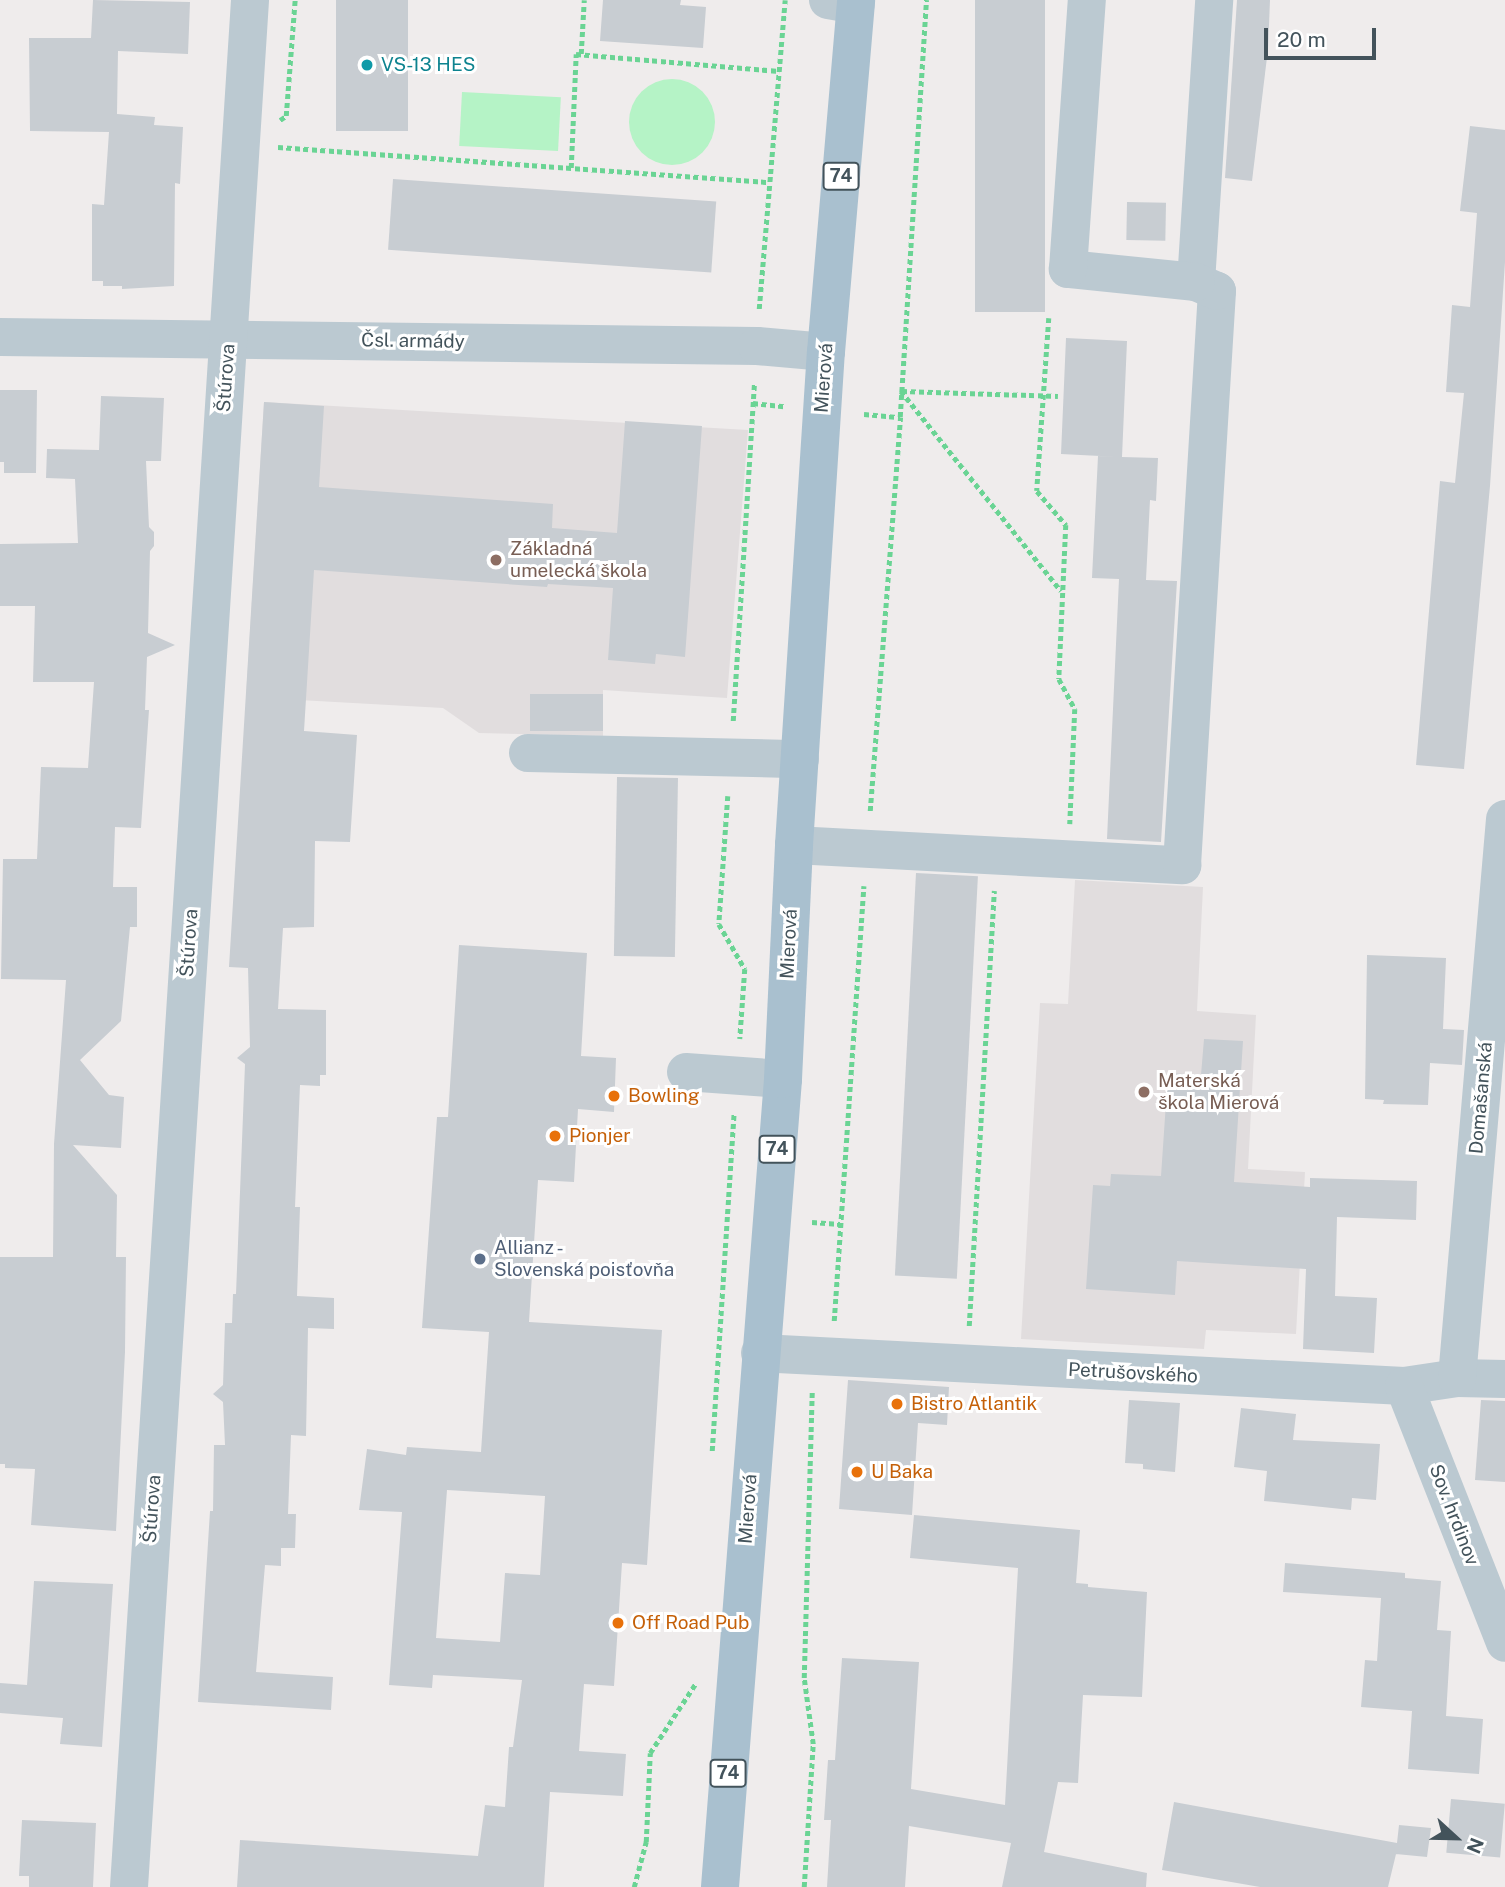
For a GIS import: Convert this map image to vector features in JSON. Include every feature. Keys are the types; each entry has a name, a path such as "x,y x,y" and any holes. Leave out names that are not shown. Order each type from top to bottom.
{"main road":[{"name":"Mierová","path":"720,1887 783,1079 794,845 847,2"}],"street":[{"name":"Štúrova","path":"129,1887 250,0"},
{"path":"794,845 1182,865 1217,291 1196,282 1068,269 1087,0"},
{"path":"1196,282 1214,0"},
{"name":"Čsl. armády","path":"0,337 757,346 826,352"},
{"path":"528,753 800,759"},
{"name":"Domašanská","path":"1457,1378 1505,819"},
{"path":"686,1072 783,1079"},
{"name":"Petrušovského","path":"760,1353 1404,1386 1457,1378 1505,1379"},
{"name":"Sov. hrdinov","path":"1404,1386 1505,1643"}],"path":[{"path":"581,54 584,0"},
{"path":"759,320 785,0"},
{"path":"833,1332 900,417 926,0"},
{"path":"571,168 576,54 779,71"},
{"path":"268,146 770,182"},
{"path":"1049,318 1037,491 1066,525 1059,679 1075,709 1069,861"},
{"path":"745,969 719,924 755,380"},
{"path":"901,391 1058,396"},
{"path":"901,391 1062,592"},
{"path":"753,403 789,406"},
{"path":"864,414 900,417"},
{"path":"966,1365 996,855"},
{"path":"712,1452 727,1214"},
{"path":"812,1222 840,1224"},
{"path":"804,1887 813,1744 804,1678 813,1384"},
{"path":"634,1887 646,1842 650,1753 696,1685 697,1671"}],"shaded area":[{"name":"Základná umelecká škola","path":"264,402 748,430 727,698 603,690 603,736 479,733 443,708 246,697"},
{"name":"Materská škola Mierová","path":"1075,880 1203,887 1197,1011 1256,1015 1248,1169 1305,1172 1296,1334 1206,1330 1204,1349 1021,1339 1040,1003 1068,1004"}],"green space":[{"path":"672,79 696,86 708,98 715,122 708,146 696,158 672,165 648,158 636,146 629,122 636,98 648,86"},
{"path":"462,92 561,97 558,151 459,146"}],"building":[{"path":"93,0 190,2 188,54 118,51 117,114 155,117 154,125 183,127 180,184 175,183 174,286 122,289 122,286 103,286 103,281 92,281 92,204 104,205 109,132 30,131 29,38 91,38"},
{"name":"VS-13 HES","path":"336,0 408,0 408,131 336,131"},
{"path":"603,0 681,0 680,5 706,7 703,48 600,41"},
{"path":"975,0 1045,0 1045,312 975,312"},
{"path":"1237,0 1270,0 1268,49 1252,181 1225,178"},
{"path":"1470,126 1505,130 1505,262 1490,486 1464,769 1416,765 1440,481 1455,483 1464,393 1446,392 1452,305 1470,307 1477,213 1460,211"},
{"path":"393,179 716,202 711,272 388,250"},
{"path":"1127,202 1166,203 1165,241 1126,240"},
{"path":"1066,338 1127,341 1122,457 1158,458 1156,501 1150,500 1146,580 1177,581 1161,842 1107,839 1119,579 1092,578 1098,456 1120,457 1061,454"},
{"path":"0,390 37,390 36,473 4,473 4,462 0,462"},
{"path":"101,396 164,398 161,461 146,461 149,527 154,532 154,546 150,551 148,633 175,645 147,657 145,710 149,710 141,828 115,827 113,887 137,887 137,927 130,927 121,1021 80,1060 109,1095 124,1097 121,1148 73,1145 117,1195 116,1257 126,1257 125,1352 116,1531 31,1525 35,1469 5,1468 5,1464 0,1464 0,1257 53,1257 54,1144 66,980 1,979 3,859 37,859 41,767 88,768 94,682 33,682 35,606 0,606 0,544 78,543 75,479 46,478 47,449 99,450"},
{"path":"264,402 324,406 319,487 553,504 552,528 617,533 625,421 702,426 685,657 656,654 655,664 608,660 613,588 548,584 547,587 314,570 304,731 357,735 350,842 315,841 314,927 283,928 278,1009 326,1010 326,1075 320,1075 320,1086 300,1085 295,1207 300,1207 297,1296 334,1298 334,1329 308,1328 306,1436 291,1435 288,1514 296,1514 295,1548 281,1548 281,1566 265,1565 256,1672 333,1677 331,1710 198,1702 210,1511 213,1511 214,1445 225,1445 223,1402 213,1394 223,1385 225,1323 232,1323 233,1294 236,1294 245,1064 237,1058 250,1047 248,968 229,967"},
{"path":"530,694 603,694 603,731 530,731"},
{"path":"617,777 678,778 675,957 614,956"},
{"path":"916,873 978,876 957,1279 895,1275"},
{"path":"459,945 587,953 581,1056 616,1058 614,1112 578,1109 574,1182 538,1180 529,1322 662,1330 647,1565 622,1563 614,1686 584,1684 579,1751 626,1754 623,1796 550,1792 544,1887 237,1887 240,1840 478,1856 485,1805 505,1807 509,1747 513,1747 522,1680 433,1675 432,1688 389,1685 402,1512 359,1510 367,1449 406,1455 407,1447 481,1452 489,1332 422,1328 437,1117 448,1117","holes":["447,1490 545,1496 540,1575 505,1573 500,1642 436,1638"]},
{"path":"1367,955 1446,958 1443,1029 1464,1030 1462,1065 1430,1063 1428,1105 1383,1104 1384,1100 1365,1099"},
{"path":"1204,1039 1243,1041 1234,1182 1310,1187 1310,1178 1417,1181 1416,1220 1337,1217 1335,1296 1377,1298 1374,1353 1303,1349 1306,1269 1177,1261 1175,1295 1086,1289 1093,1185 1110,1186 1111,1174 1161,1176 1168,1073 1201,1075"},
{"path":"848,1380 949,1387 947,1425 918,1423 912,1515 839,1509"},
{"path":"1129,1400 1180,1403 1175,1472 1143,1469 1143,1464 1125,1463"},
{"path":"1481,1400 1505,1401 1505,1482 1475,1480"},
{"path":"1241,1408 1296,1414 1293,1440 1380,1444 1376,1500 1352,1498 1351,1510 1264,1501 1267,1471 1234,1467"},
{"path":"914,1515 1080,1530 1076,1583 1088,1584 1088,1587 1147,1592 1142,1697 1083,1695 1078,1783 1058,1782 1044,1852 1147,1873 1146,1887 1002,1887 1011,1843 909,1826 905,1887 827,1887 831,1820 824,1820 828,1760 835,1760 842,1658 919,1662 911,1789 1005,1805 1018,1568 910,1558"},
{"path":"1285,1563 1405,1573 1405,1578 1441,1581 1437,1630 1451,1631 1446,1716 1483,1719 1479,1774 1408,1769 1412,1711 1361,1707 1365,1660 1377,1661 1381,1598 1283,1592"},
{"path":"34,1581 113,1584 102,1747 60,1744 63,1718 0,1713 0,1683 27,1685"},
{"path":"1451,1799 1505,1804 1500,1858 1446,1853"},
{"path":"1174,1802 1397,1843 1399,1825 1431,1828 1427,1857 1396,1854 1388,1887 1260,1887 1162,1870"},
{"path":"22,1820 96,1823 93,1887 29,1887 29,1876 19,1876"}],"place":[{"name":"VS-13 HES","path":"367,65"},
{"name":"Základná umelecká škola","path":"496,560"},
{"name":"Materská škola Mierová","path":"1144,1092"},
{"name":"Bowling","path":"614,1096"},
{"name":"Pionjer","path":"555,1136"},
{"name":"Allianz - Slovenská poisťovňa","path":"480,1259"},
{"name":"Bistro Atlantik","path":"897,1404"},
{"name":"U Baka","path":"857,1472"},
{"name":"Off Road Pub","path":"618,1623"}]}
